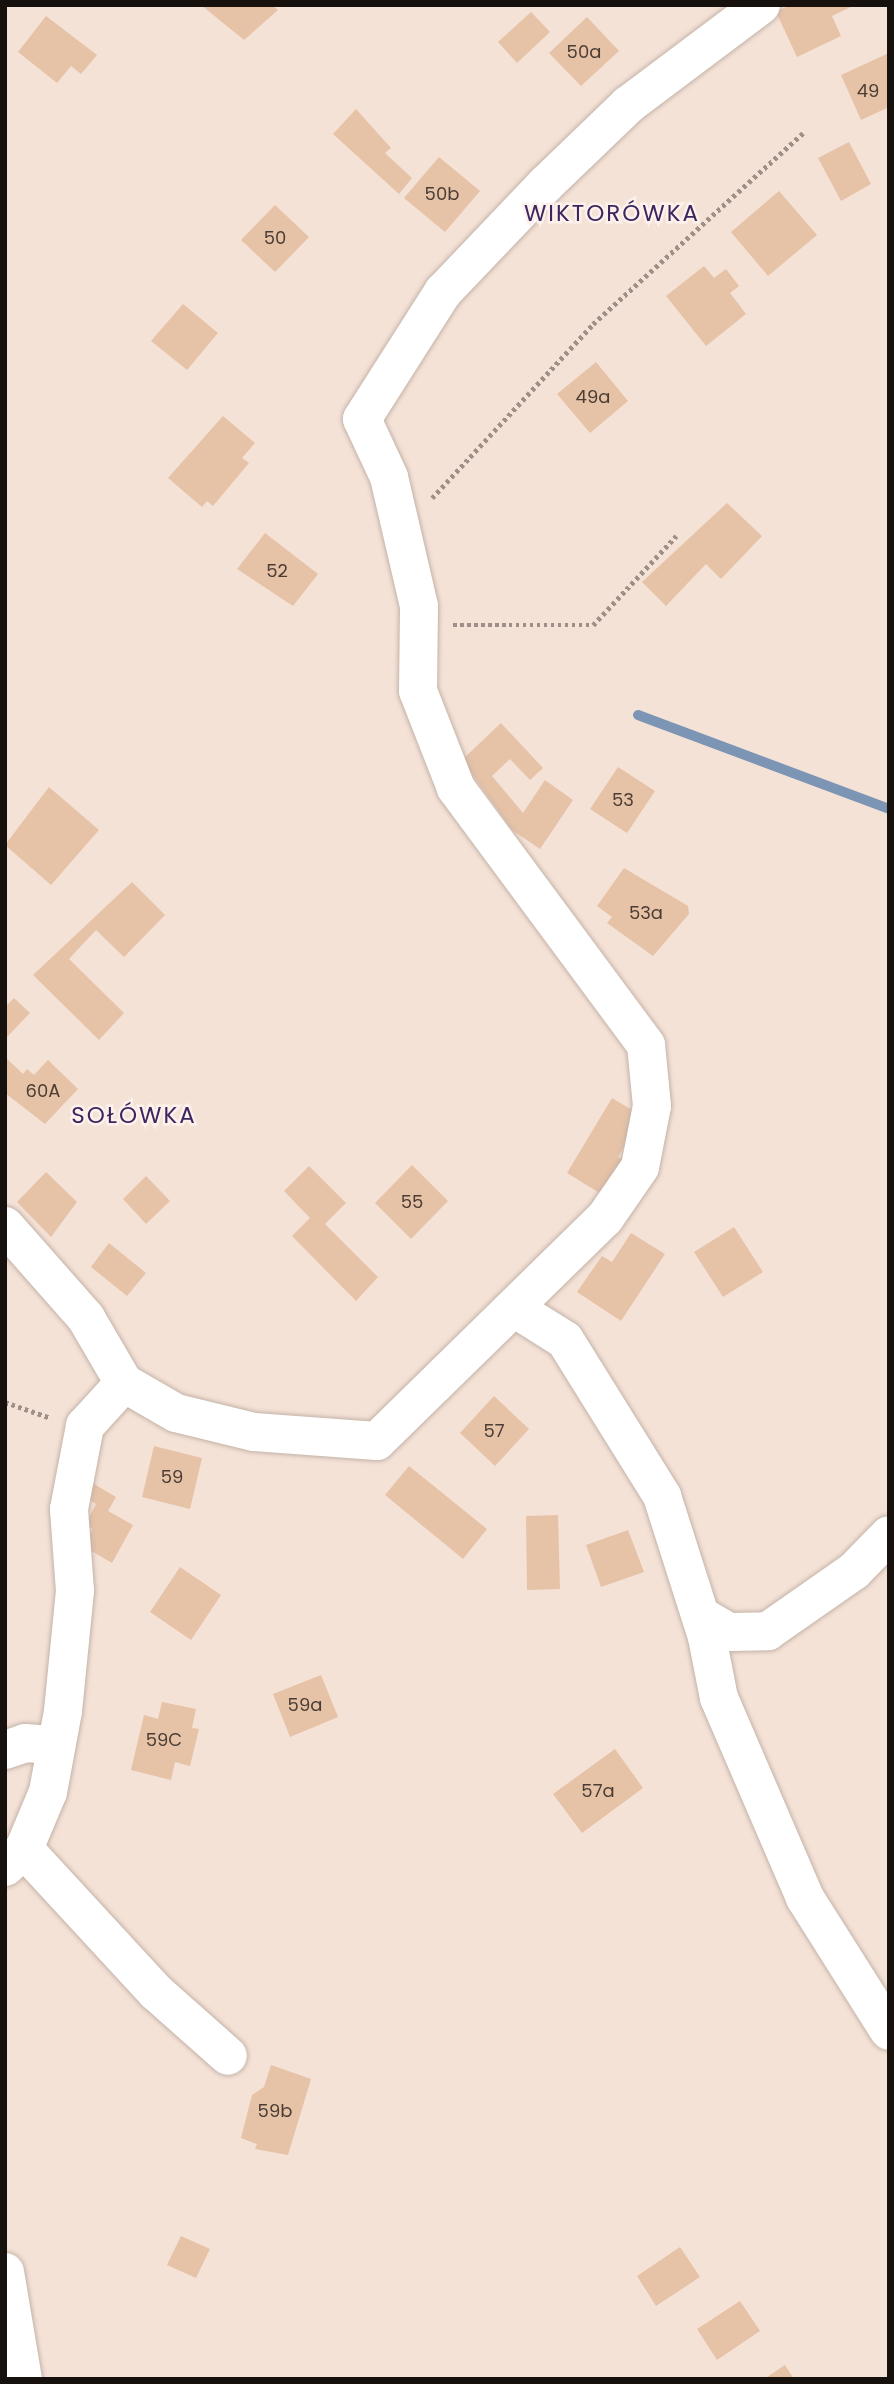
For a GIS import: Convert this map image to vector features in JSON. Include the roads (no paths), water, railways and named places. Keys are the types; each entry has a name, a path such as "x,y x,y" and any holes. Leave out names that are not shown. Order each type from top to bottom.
{"street":[{"path":"5,1226 86,1318 124,1383 176,1413 254,1432 377,1441 605,1218 639,1167 652,1107 646,1045 457,788 418,691 419,620 395,502 362,419 443,292 628,105 761,5"},
{"path":"514,1308 565,1340 601,1392 662,1496 701,1616 719,1698 805,1898 889,2031"},
{"path":"124,1383 85,1426 69,1509 75,1591 48,1792 15,1858 228,2056"},
{"path":"701,1616 729,1632 768,1631 855,1571 889,1535"},
{"path":"5,1750 25,1743 54,1745"},
{"path":"5,2272 23,2379"}],"waterway":[{"path":"638,715 889,809"}],"district":[{"name":"WIKTORÓWKA","path":"612,213"},
{"name":"SOŁÓWKA","path":"134,1115"}]}
